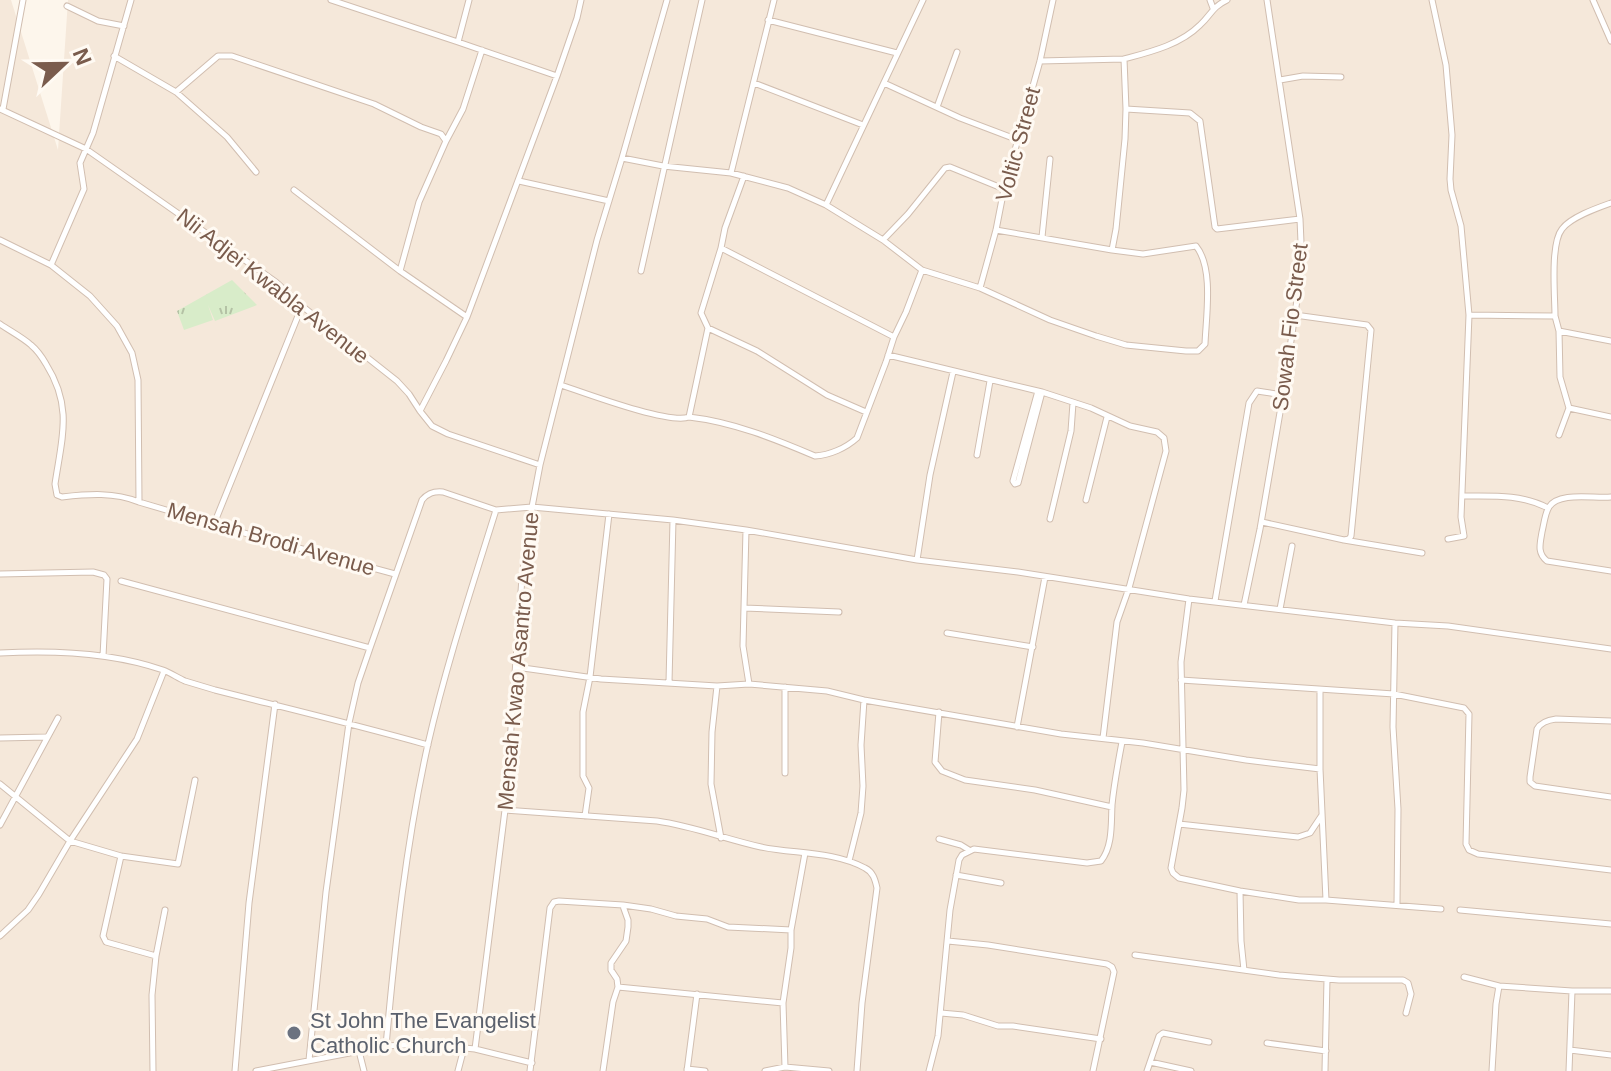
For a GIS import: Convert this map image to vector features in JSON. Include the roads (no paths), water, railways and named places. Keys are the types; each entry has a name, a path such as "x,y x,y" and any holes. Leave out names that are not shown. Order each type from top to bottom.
{"street":[{"path":"1,109 23,0"},
{"path":"51,265 84,189 80,163 93,133 131,0"},
{"path":"331,0 557,76"},
{"path":"458,42 469,0"},
{"path":"420,411 467,317 557,76 581,0"},
{"name":"Mensah Kwao Asantro Avenue","path":"475,1049 505,810 522,578 532,507 593,255 667,0"},
{"path":"641,271 702,0"},
{"path":"731,173 774,0"},
{"path":"826,205 923,0"},
{"name":"Voltic Street","path":"980,288 1053,0"},
{"path":"1210,0 1213,8"},
{"path":"1040,61 1124,59 1155,50 1190,33 1200,26 1213,8 1227,0"},
{"name":"Sowah Fio Street","path":"1244,605 1262,522 1302,266 1300,219 1267,0"},
{"path":"1432,0 1446,65 1452,135 1451,190 1461,226 1469,315 1461,517 1464,536 1448,539"},
{"path":"1593,0 1611,41"},
{"path":"67,6 98,21 124,26"},
{"path":"768,20 897,53"},
{"path":"400,271 419,202 463,109 482,50"},
{"path":"937,107 957,52"},
{"path":"114,56 176,92 227,137 256,172"},
{"path":"176,92 218,56 232,56 374,104 441,134 446,141"},
{"path":"1112,250 1126,109 1124,59"},
{"path":"1280,80 1303,76 1341,77"},
{"path":"754,83 863,125"},
{"path":"884,83 1018,140"},
{"name":"Nii Adjei Kwabla Avenue","path":"1,109 86,149 276,282 397,381 432,426 540,465"},
{"path":"1126,109 1190,113 1200,121 1217,229 1300,219"},
{"path":"622,158 731,173 788,188 826,205 883,240 922,270 980,288 1050,320 1126,345 1186,351 1203,348 1206,268 1196,246 1143,254 996,230"},
{"path":"1042,237 1050,159"},
{"path":"883,240 945,168 950,167 1004,189"},
{"path":"689,417 708,328 701,313 725,228 744,176"},
{"path":"519,181 609,201"},
{"path":"294,190 400,271 467,317"},
{"path":"1559,435 1569,408 1560,377 1559,331 1555,316 1554,258 1557,237 1564,226 1611,203"},
{"name":"Mensah Brodi Avenue","path":"0,240 51,265 90,296 117,326 132,353 138,380 139,502 395,574"},
{"path":"721,248 894,337"},
{"path":"561,385 652,413 711,421 823,456 849,446 857,438 922,270"},
{"path":"214,524 302,306"},
{"path":"1295,315 1367,325 1371,330 1351,536 1344,540"},
{"path":"1469,315 1555,316"},
{"path":"0,324 40,354 62,394 65,412 55,484 57,495 109,494 139,502"},
{"path":"708,328 757,351 827,395 866,412"},
{"path":"1559,331 1611,341"},
{"path":"888,355 1040,392 1091,408 1137,429 1157,432 1166,442 1129,588 1117,622 1103,738"},
{"path":"917,560 928,484 953,372"},
{"path":"977,455 990,381"},
{"path":"1215,601 1249,403 1257,391 1283,395"},
{"path":"1024,449 1018,483 1015,484 1013,481 1040,392"},
{"path":"1050,519 1071,431 1073,403"},
{"path":"1569,408 1611,417"},
{"path":"1086,500 1107,417"},
{"path":"309,1060 326,892 349,723 358,683 395,574 422,500 428,494 443,492 496,510 532,507 673,520 917,560 1189,599 1395,623 1448,626 1611,649"},
{"path":"1463,496 1509,496 1533,500 1548,508"},
{"path":"1611,497 1560,498 1554,501 1548,508 1539,546 1543,559 1547,561 1611,571"},
{"path":"386,1046 394,955 428,745 496,510"},
{"path":"585,816 589,788 583,776 583,712 609,514"},
{"path":"669,682 673,520"},
{"path":"1262,522 1422,553"},
{"path":"746,530 743,646 749,684"},
{"path":"1280,609 1292,546"},
{"path":"0,574 93,572 104,575 107,579 103,657"},
{"path":"1017,727 1045,577"},
{"path":"121,581 370,648"},
{"path":"1189,599 1181,662 1184,790 1172,855 1173,873 1179,878 1299,900 1441,909"},
{"path":"744,608 839,612"},
{"path":"1395,623 1393,727 1398,809 1397,904"},
{"path":"947,633 1033,647"},
{"path":"0,653 84,653 103,657 164,671 212,689 428,745"},
{"path":"516,667 590,677 827,691 1061,734 1320,769"},
{"path":"0,936 28,910 137,739 164,671"},
{"path":"1181,680 1394,694 1464,708 1469,714 1466,844 1471,852 1611,870"},
{"path":"717,686 711,784 721,838"},
{"path":"785,687 785,773"},
{"path":"1320,690 1326,900"},
{"path":"849,861 861,813 864,700"},
{"path":"235,1071 249,903 275,704"},
{"path":"939,712 935,762 942,771 965,780 1035,790 1112,807"},
{"path":"0,825 58,718"},
{"path":"1611,721 1556,719 1539,725 1530,782 1535,786 1611,797"},
{"path":"0,738 47,737"},
{"path":"929,1071 938,1036 950,910 959,860 974,849 1087,863 1101,861 1107,851 1122,742"},
{"path":"0,784 70,841 121,856 178,864 195,780"},
{"path":"505,810 657,821 698,829 721,838 849,861 869,870 877,888 857,1071"},
{"path":"1179,824 1298,837 1310,833 1322,815"},
{"path":"939,839 969,850"},
{"path":"785,1067 783,1003 791,930 805,853"},
{"path":"121,856 103,936 106,942 156,956"},
{"path":"956,875 1001,883"},
{"path":"1240,891 1244,970"},
{"path":"530,1071 550,908 554,902 623,905 707,919 728,927 791,930"},
{"path":"603,1071 618,987 611,963 626,941 628,920 623,905"},
{"path":"153,1071 152,995 165,910"},
{"path":"1460,910 1611,924"},
{"path":"948,941 1112,967 1114,972 1093,1071"},
{"path":"1135,955 1327,979 1403,980 1408,983 1411,994 1406,1013"},
{"path":"1464,977 1499,986 1611,991"},
{"path":"1325,1071 1327,979"},
{"path":"1492,1071 1499,986"},
{"path":"618,987 783,1003"},
{"path":"1569,1071 1572,991"},
{"path":"697,994 687,1070 705,1071"},
{"path":"941,1013 963,1015 998,1026 1101,1039"},
{"path":"1147,1071 1159,1036 1163,1033 1209,1042"},
{"path":"1267,1043 1326,1051"},
{"path":"256,1071 386,1046 423,1044 475,1049 532,1063"},
{"path":"458,1071 464,1048"},
{"path":"1570,1050 1611,1055"},
{"path":"359,1051 364,1071"},
{"path":"1150,1062 1191,1071"},
{"path":"765,1071 785,1067 829,1071"}],"place":[{"name":"St John The Evangelist Catholic Church","path":"294,1033"}]}
